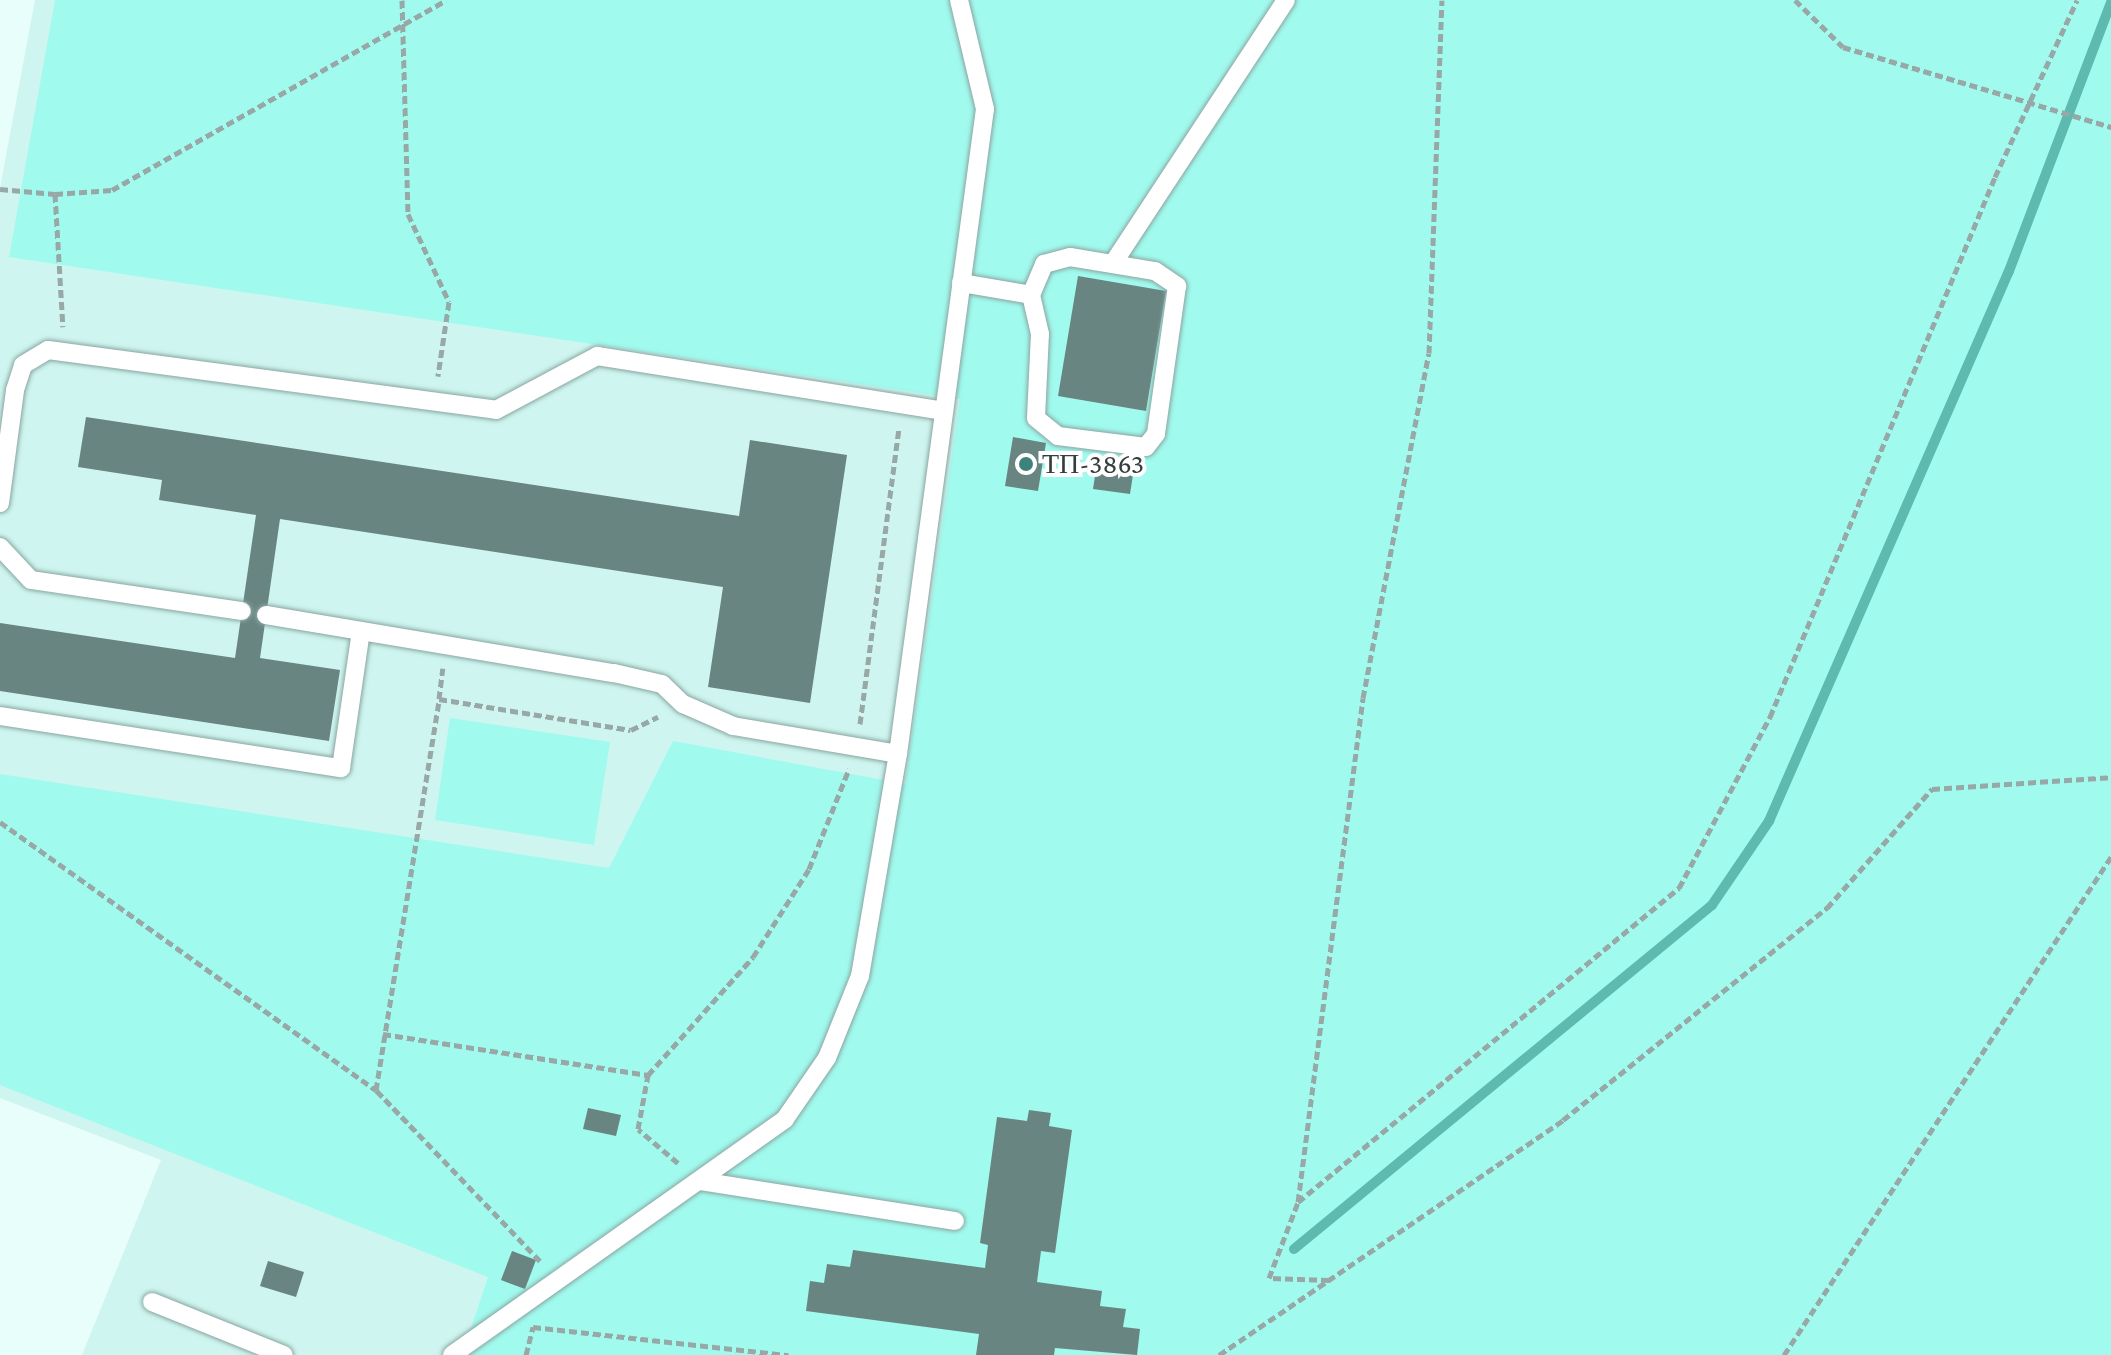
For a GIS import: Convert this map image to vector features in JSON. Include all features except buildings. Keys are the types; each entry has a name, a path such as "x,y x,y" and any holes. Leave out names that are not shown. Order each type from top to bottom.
{"lane":[{"path":"455,1353 785,1119 827,1058 860,976 898,754 985,109 959,0"},
{"path":"1114,262 1286,0"},
{"path":"1055,258 1114,262 1170,278 1180,294 1156,434 1146,447 1058,436 1041,426 1033,410 1041,353 1031,295 1039,270 1055,258"},
{"path":"961,283 1031,295"},
{"path":"0,503 15,390 23,365 48,350 496,410 597,356 943,411"},
{"path":"0,547 31,580 242,611"},
{"path":"266,615 614,673 662,684 683,704 733,726 898,754"},
{"path":"0,716 341,768 361,631"},
{"path":"700,1181 955,1221"},
{"path":"152,1302 284,1355"}],"path":[{"path":"402,0 406,23 408,214 449,302 434,402"},
{"path":"0,189 55,194 112,190 446,0"},
{"path":"1329,1280 1269,1278 1298,1202 1363,698 1429,353 1442,0"},
{"path":"1795,0 1843,47 1978,91 2031,101 2111,127"},
{"path":"1298,1202 1679,888 1770,717 1862,491 2077,0"},
{"path":"55,194 64,352"},
{"path":"700,1181 638,1129 648,1075 753,957 809,869 857,747 903,404"},
{"path":"376,1090 439,699 631,730 683,704"},
{"path":"1219,1355 1563,1120 1827,908 1932,789 2111,777"},
{"path":"0,822 376,1090 560,1281"},
{"path":"1784,1355 2111,857"},
{"path":"383,1034 648,1075"},
{"path":"526,1355 533,1327 788,1355"}],"shaded area":[{"path":"35,0 1355,0 598,1355 82,1355 161,1160 0,1098 0,188"}],"green space":[{"path":"55,0 2111,0 2111,1355 462,1355 488,1277 0,1085 0,774 609,868 673,741 905,784 960,399 9,257"},
{"path":"450,718 610,742 594,845 435,820"}],"waterway":[{"path":"1294,1249 1712,905 1769,821 2009,271 2111,2"}],"place":[{"name":"ТП-3863","path":"1026,464"}]}
